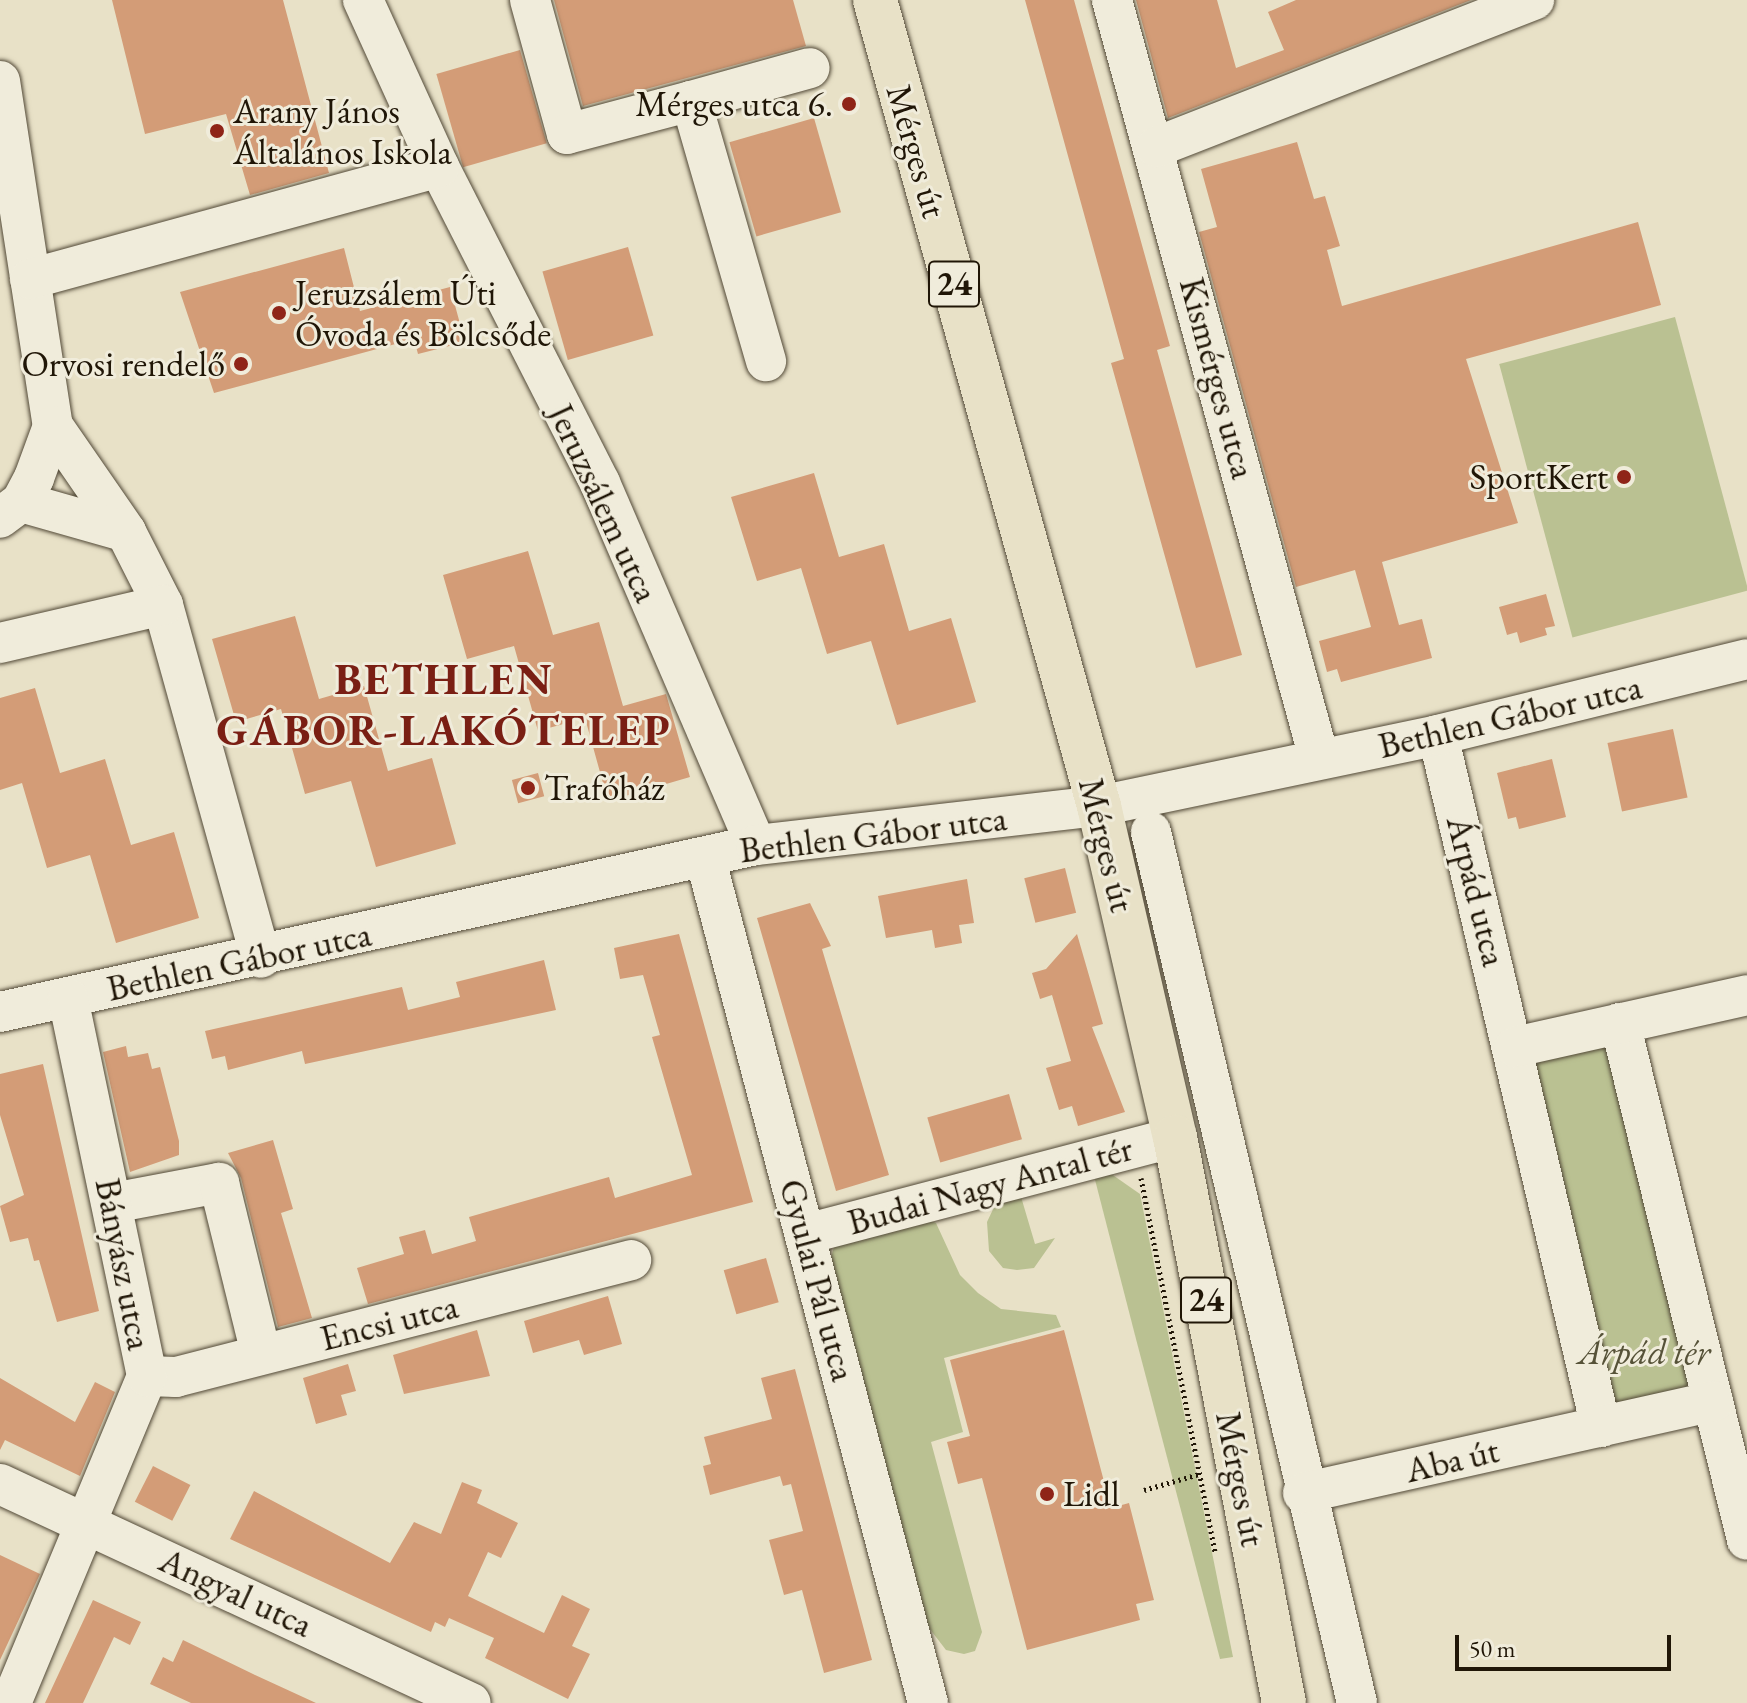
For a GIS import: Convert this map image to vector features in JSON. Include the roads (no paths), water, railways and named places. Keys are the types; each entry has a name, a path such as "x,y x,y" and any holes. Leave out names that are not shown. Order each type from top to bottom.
{"main road":[{"name":"Mérges út","path":"875,0 1099,806 1154,1142 1284,1703"}],"street":[{"name":"Jeruzsálem utca","path":"363,0 439,167 600,483 756,845"},
{"path":"530,0 567,134 810,68"},
{"name":"Kismérges utca","path":"1112,0 1156,147 1319,758"},
{"path":"1156,147 1534,0"},
{"path":"0,81 53,426 126,532 163,605 261,958"},
{"path":"691,101 766,361"},
{"path":"30,279 439,167"},
{"path":"53,426 10,510 126,532"},
{"path":"0,643 163,605"},
{"name":"Bethlen Gábor utca","path":"2,1001 68,998 261,958 756,845 1099,806 1438,735 1747,659"},
{"name":"Árpád utca","path":"1438,735 1515,1047"},
{"name":"Mérges út","path":"1151,832 1303,1493 1357,1703"},
{"name":"Gyulai Pál utca","path":"705,857 928,1703"},
{"path":"1713,1401 1601,1427 1515,1047 1747,995"},
{"name":"Bányász utca","path":"11,1703 90,1523 147,1376 68,998"},
{"path":"1620,1023 1747,1540"},
{"name":"Budai Nagy Antal tér","path":"806,1234 1154,1142"},
{"path":"113,1203 219,1183 261,1354"},
{"name":"Encsi utca","path":"147,1376 176,1377 631,1260"},
{"name":"Aba út","path":"1303,1493 1601,1427"},
{"name":"Angyal utca","path":"0,1484 90,1523 461,1701"}],"place":[{"name":"Mérges utca 6.","path":"849,104"},
{"name":"Arany János Általános Iskola","path":"217,131"},
{"name":"Jeruzsálem Úti Óvoda és Bölcsőde","path":"279,313"},
{"name":"Orvosi rendelő","path":"241,364"},
{"name":"SportKert","path":"1624,477"},
{"name":"Trafóház","path":"528,788"},
{"name":"Lidl","path":"1047,1494"}],"district":[{"name":"BETHLEN GÁBOR-LAKÓTELEP","path":"444,706"}],"park label":[{"name":"Árpád tér","path":"1644,1352"}]}
